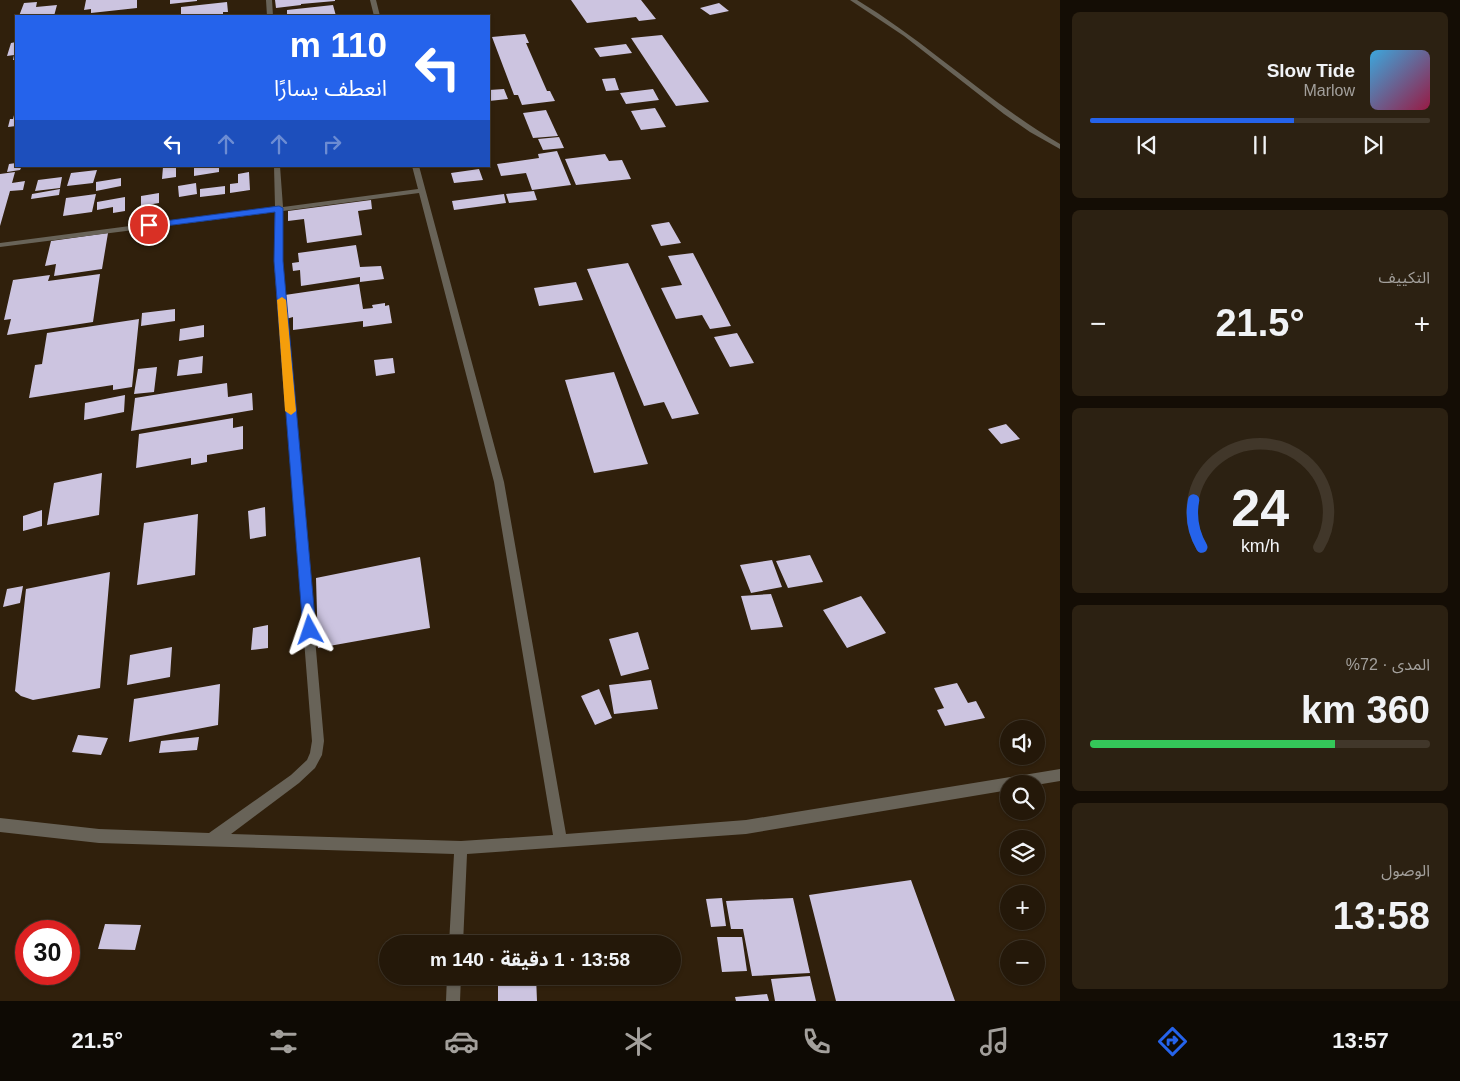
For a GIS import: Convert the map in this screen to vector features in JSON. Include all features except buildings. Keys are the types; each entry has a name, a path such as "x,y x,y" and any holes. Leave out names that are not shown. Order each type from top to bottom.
{"street":[{"path":"269,0 270,15"},
{"path":"373,0 377,15"},
{"path":"854,0 868,8 942,62 1010,116 1033,132 1060,146"},
{"path":"211,840 296,779 311,764 316,755 318,741 278,261 279,208 277,167"},
{"path":"415,167 499,482 561,841"},
{"path":"0,244 421,191"},
{"path":"0,826 99,836 460,848 746,827 1060,775"},
{"path":"456,935 460,848"},
{"path":"453,1001 454,985"}],"slow traffic":[{"path":"282,300 291,411"}],"route":[{"path":"149,225 279,208 278,261 310,630"}]}
